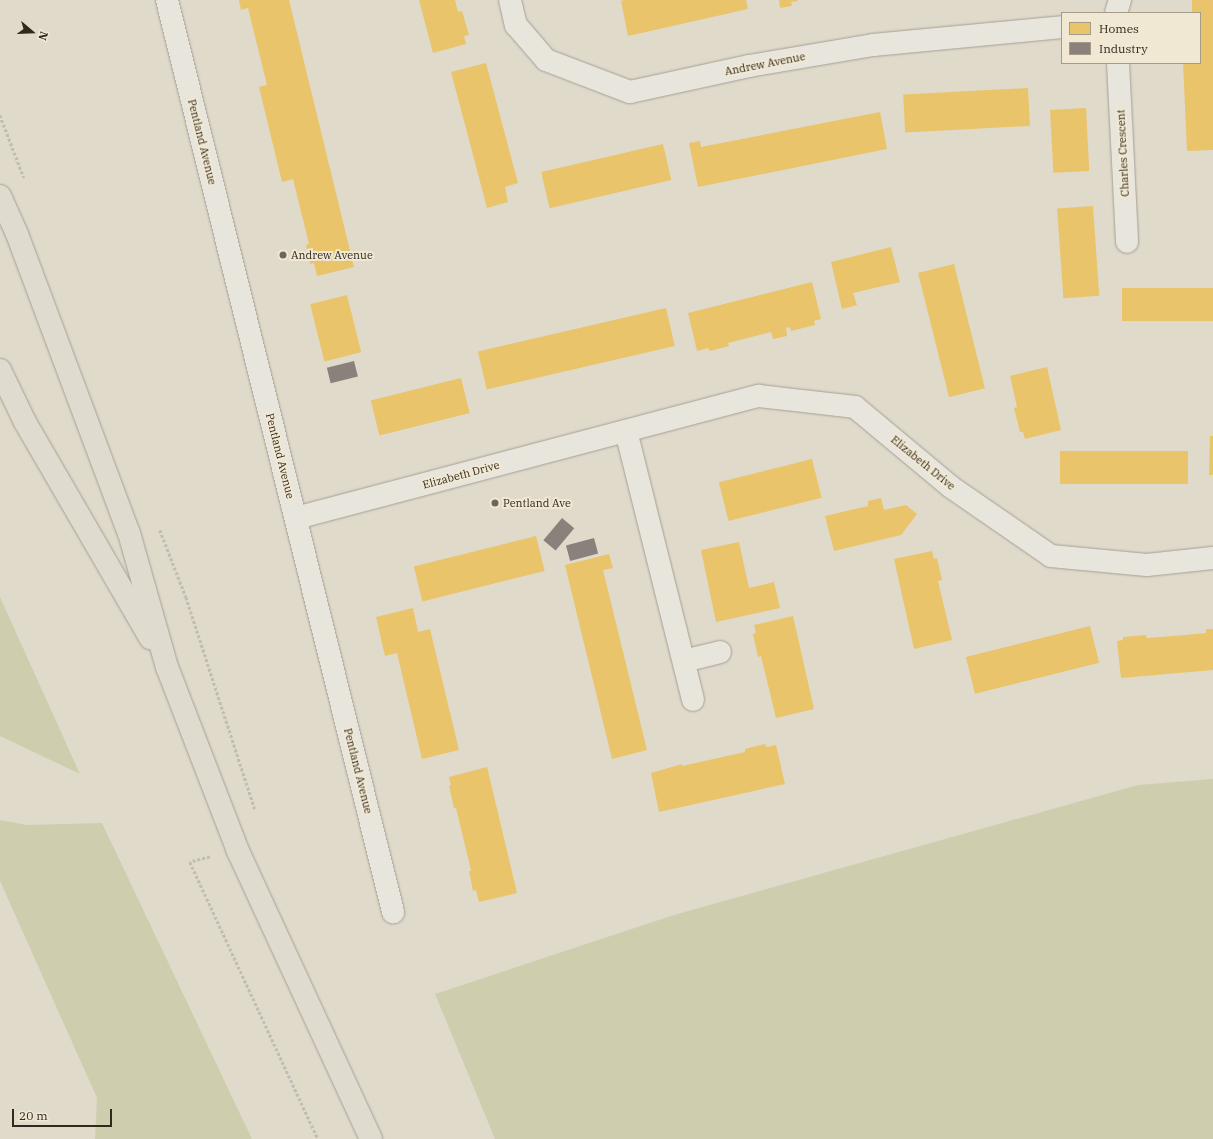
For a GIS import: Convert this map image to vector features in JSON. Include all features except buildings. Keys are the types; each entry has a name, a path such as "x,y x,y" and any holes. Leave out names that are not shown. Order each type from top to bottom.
{"main road":[{"path":"0,196 17,234 129,533 167,667 238,851 371,1139"},
{"path":"0,370 25,422 167,667"}],"street":[{"name":"Pentland Avenue","path":"167,0 393,912"},
{"name":"Andrew Avenue","path":"510,0 516,25 546,60 630,92 749,66 873,45 1061,27"},
{"path":"1116,12 1120,0"},
{"name":"Charles Crescent","path":"1118,64 1128,242"},
{"name":"Elizabeth Drive","path":"296,518 759,396 855,407 951,487 1051,556 1147,565 1213,558"},
{"path":"626,431 693,700"},
{"path":"684,661 720,652"}],"green space":[{"path":"0,597 80,774 0,736"},
{"path":"1213,779 1213,1139 495,1139 435,994 674,915 1138,785"},
{"path":"0,820 27,825 102,823 252,1139 95,1139 97,1098 0,881"}],"place":[{"name":"Andrew Avenue","path":"283,255"},
{"name":"Pentland Ave","path":"495,503"}]}
